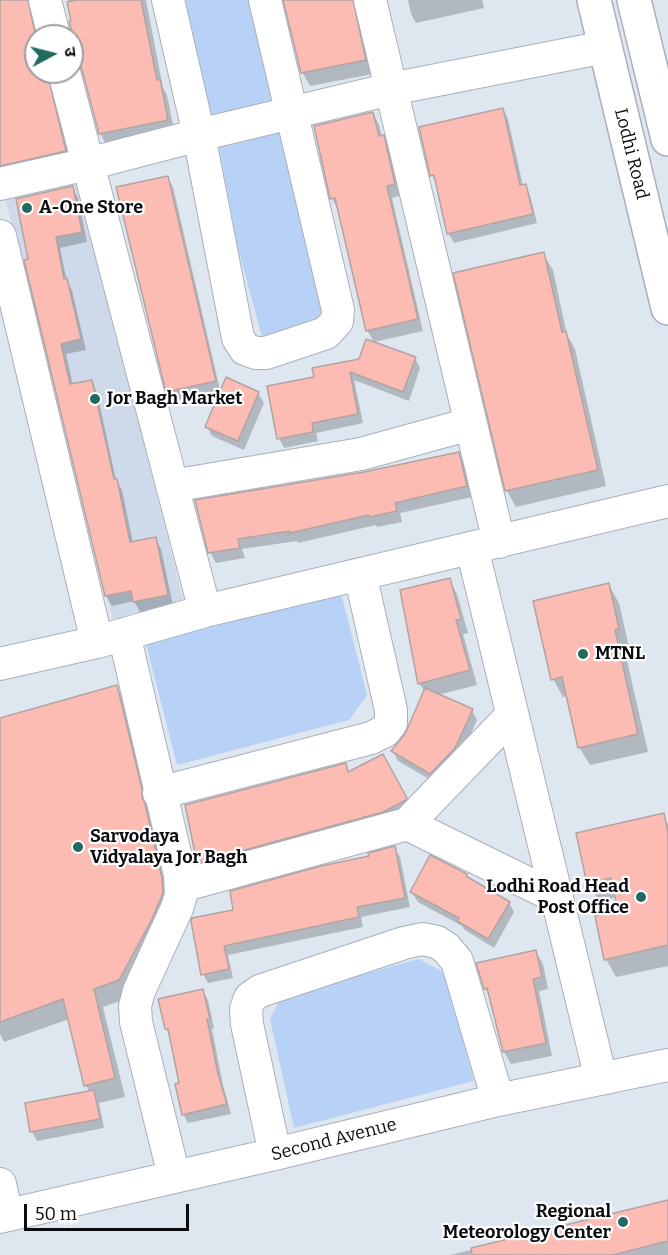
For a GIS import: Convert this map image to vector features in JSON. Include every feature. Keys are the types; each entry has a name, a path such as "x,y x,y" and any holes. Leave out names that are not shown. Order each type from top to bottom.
{"main road":[{"name":"Lodhi Road","path":"594,0 668,308"},
{"path":"634,0 668,140"}],"street":[{"path":"45,0 51,24"},
{"path":"168,0 199,135 238,338 245,349 256,353 266,353 326,333 337,321 338,310 265,0"},
{"path":"370,0 470,424 485,545 512,715 601,1079"},
{"path":"0,184 391,88 605,47"},
{"path":"67,84 206,611"},
{"path":"0,236 111,638 159,793 180,875 181,895 177,908 135,1006 136,1022 174,1176"},
{"path":"172,486 361,454 470,424"},
{"path":"0,664 111,638 206,611 668,501"},
{"path":"159,793 371,738 385,731 391,723 391,710 360,574"},
{"path":"181,886 407,824 512,715"},
{"path":"407,824 556,897"},
{"path":"275,1154 247,1024 246,1009 250,998 260,991 404,943 422,939 437,942 446,948 457,962 498,1100"},
{"name":"Second Avenue","path":"4,1216 498,1100 668,1065"},
{"path":"0,1184 4,1216"}],"shaded area":[{"path":"178,0 256,0 279,104 221,116 206,113"},
{"path":"280,129 323,299 321,328 264,344 238,248 219,147 224,138"},
{"name":"Jor Bagh Market","path":"78,180 183,600 113,619 5,198"},
{"path":"341,593 367,695 349,720 177,765 146,644"},
{"path":"419,959 445,973 474,1081 294,1128 270,1019 281,997"}],"building":[{"path":"0,0 28,0 33,24 24,24 24,84 50,84 66,151 0,166"},
{"path":"141,0 157,80 160,79 168,120 99,134 84,78 84,24 70,24 67,2"},
{"path":"283,0 353,0 366,60 301,73"},
{"path":"503,108 520,185 526,184 533,214 447,234 434,175 430,176 419,127"},
{"path":"373,112 379,136 384,135 395,184 387,186 418,319 366,331 335,198 330,199 314,126"},
{"path":"168,176 216,381 166,392 116,187"},
{"path":"73,186 82,232 56,237 64,279 67,278 81,339 61,344 70,384 92,380 130,542 156,537 168,595 133,602 131,591 105,596 24,260 28,259 16,199"},
{"path":"544,252 562,332 566,331 598,470 505,491 453,273"},
{"path":"366,339 416,357 403,392 350,372 358,414 312,423 313,432 277,439 267,386 314,377 312,368 359,359"},
{"path":"226,377 259,392 238,441 205,427"},
{"path":"459,452 467,486 395,503 397,511 290,533 290,531 238,539 240,548 208,553 195,500 364,472"},
{"path":"450,578 461,619 456,620 470,670 418,684 400,590"},
{"name":"MTNL","path":"609,583 619,629 615,630 638,734 578,748 562,677 551,680 533,601"},
{"name":"Sarvodaya Vidyalaya Jor Bagh","path":"117,685 162,878 163,893 152,919 119,980 94,989 115,1078 84,1086 63,999 0,1022 0,718"},
{"path":"425,688 473,709 455,748 430,774 391,751 405,734"},
{"path":"383,754 406,800 383,812 197,863 185,805 346,763 348,772"},
{"name":"Lodhi Road Head Post Office","path":"664,813 668,833 668,945 604,960 595,916 618,911 611,878 587,884 576,833"},
{"path":"395,846 405,898 357,907 359,917 224,946 229,969 201,975 192,918 233,910 230,891 321,866 369,856 368,853"},
{"path":"430,855 467,874 466,876 510,902 488,939 457,921 459,918 410,892"},
{"path":"536,950 542,977 533,979 546,1043 503,1052 487,988 484,989 476,963"},
{"path":"203,989 218,1074 227,1104 182,1115 175,1084 179,1083 168,1029 165,1029 158,999"},
{"path":"94,1090 100,1119 30,1132 25,1103"},
{"name":"Regional Meteorology Center","path":"668,1200 668,1241 613,1255 472,1255 471,1248"}],"place":[{"name":"A-One Store","path":"27,208"},
{"name":"Jor Bagh Market","path":"95,399"},
{"name":"MTNL","path":"583,654"},
{"name":"Sarvodaya Vidyalaya Jor Bagh","path":"78,847"},
{"name":"Lodhi Road Head Post Office","path":"641,897"},
{"name":"Regional Meteorology Center","path":"623,1222"}]}
